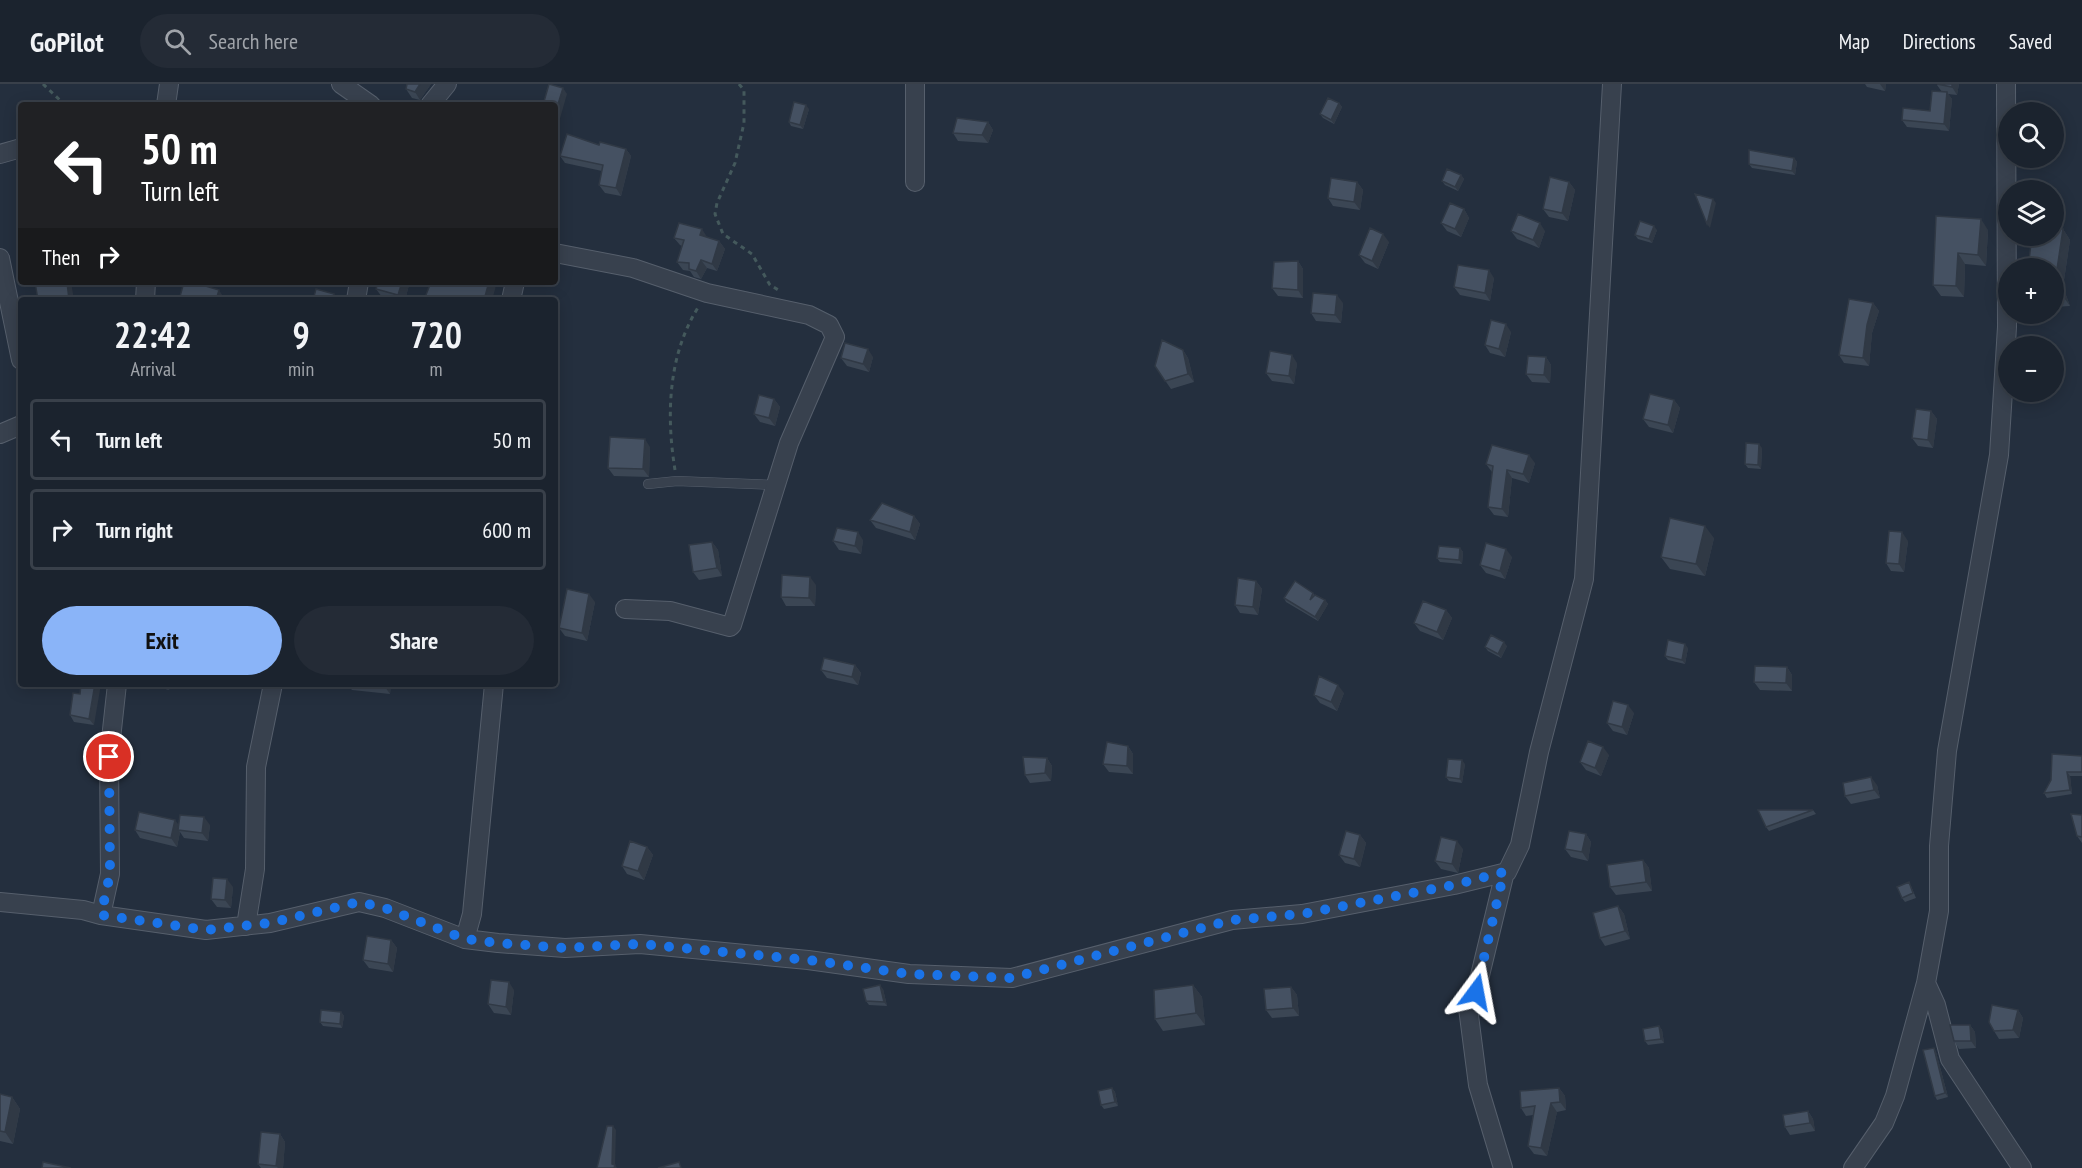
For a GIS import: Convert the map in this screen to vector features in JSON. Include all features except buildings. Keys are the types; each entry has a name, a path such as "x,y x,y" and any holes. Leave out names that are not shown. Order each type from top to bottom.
{"street":[{"path":"166,102 169,84"},
{"path":"341,84 367,102"},
{"path":"432,102 447,84"},
{"path":"915,84 915,182"},
{"path":"1503,1168 1478,1085 1468,1008 1476,992 1504,872 1520,845 1539,752 1584,579 1612,84"},
{"path":"1853,1168 1884,1123 1892,1105 1926,983 1939,911 1939,846 1947,751 1999,455 2007,327 2006,84"},
{"path":"0,154 18,149"},
{"path":"558,254 633,268 707,293 810,315 829,325 835,337 789,443 732,625 730,627 670,611 625,609"},
{"path":"0,258 18,345"},
{"path":"0,434 18,426"},
{"path":"101,915 110,874 109,757 117,687"},
{"path":"246,926 255,869 256,767 272,687"},
{"path":"465,939 472,914 494,687"},
{"path":"0,902 83,910 101,915 206,930 270,923 359,902 385,908 465,939 565,948 640,944 808,960 909,974 1011,978 1232,920 1302,914 1454,885 1504,872"},
{"path":"1926,983 1936,1005 1950,1059 2022,1168"}],"lane":[{"path":"648,484 677,481 777,485"}],"path":[{"path":"43,84 62,102"},
{"path":"739,84 744,90 744,123 735,163 728,184 717,203 715,214 723,234 752,254 770,285 789,297"},
{"path":"677,481 670,440 672,375 686,326 707,293"}],"route":[{"path":"109,757 110,874 101,915 206,930 270,923 359,902 385,908 465,939 498,943 565,948 640,944 808,960 909,974 1011,978 1232,920 1302,914 1454,885 1504,872 1476,992"}]}
